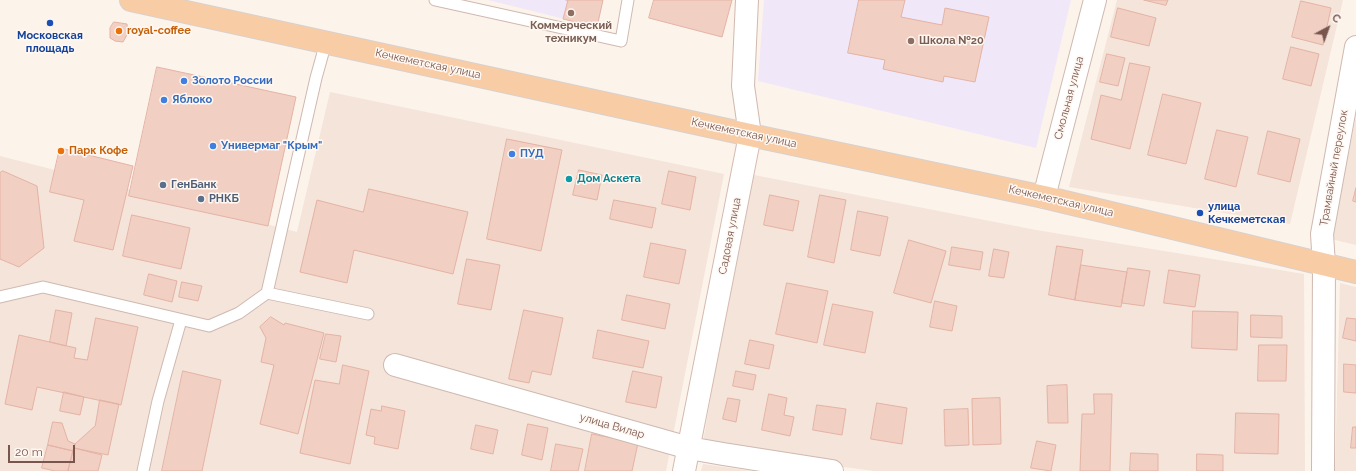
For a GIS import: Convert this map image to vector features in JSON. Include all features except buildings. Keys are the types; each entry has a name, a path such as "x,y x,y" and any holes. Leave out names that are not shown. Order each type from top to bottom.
{"main road":[{"name":"Кечкеметская улица","path":"131,0 1044,197 1356,272"}],"street":[{"name":"Садовая улица","path":"684,471 750,134 743,86 747,0"},
{"name":"Смольная улица","path":"1044,197 1095,0"},
{"name":"Трамвайный переулок","path":"1323,471 1324,265 1322,234 1356,47"},
{"name":"улица Вилар","path":"395,365 689,448 832,471"}],"lane":[{"path":"435,0 621,41 628,0"},
{"path":"0,297 43,287 209,326 240,313 267,293 316,78 326,42"},
{"path":"267,293 368,314"},
{"path":"143,471 158,401 181,320"}],"shaded area":[{"name":"Коммерческий техникум","path":"488,0 603,0 597,27"},
{"name":"Школа №20","path":"764,0 1071,0 1036,148 758,81"},
{"path":"1117,0 1343,0 1290,224 1069,187"},
{"path":"330,92 724,174 666,471 0,471 0,156 297,232"},
{"path":"1356,116 1356,245 1331,239"},
{"path":"749,174 1036,230 1304,274 1305,471 874,471 702,448"},
{"path":"1340,283 1356,287 1356,471 1335,471"},
{"path":"703,464 752,471 701,471"}],"place":[{"name":"Коммерческий техникум","path":"571,13"},
{"name":"Московская площадь","path":"50,23"},
{"name":"royal-coffee","path":"119,31"},
{"name":"Школа №20","path":"911,41"},
{"name":"Золото России","path":"184,81"},
{"name":"Яблоко","path":"164,100"},
{"name":"Универмаг \"Крым\"","path":"213,146"},
{"name":"Парк Кофе","path":"61,151"},
{"name":"ПУД","path":"512,154"},
{"name":"Дом Аскета","path":"569,179"},
{"name":"ГенБанк","path":"163,185"},
{"name":"РНКБ","path":"201,199"},
{"name":"улица Кечкеметская","path":"1200,213"}]}
